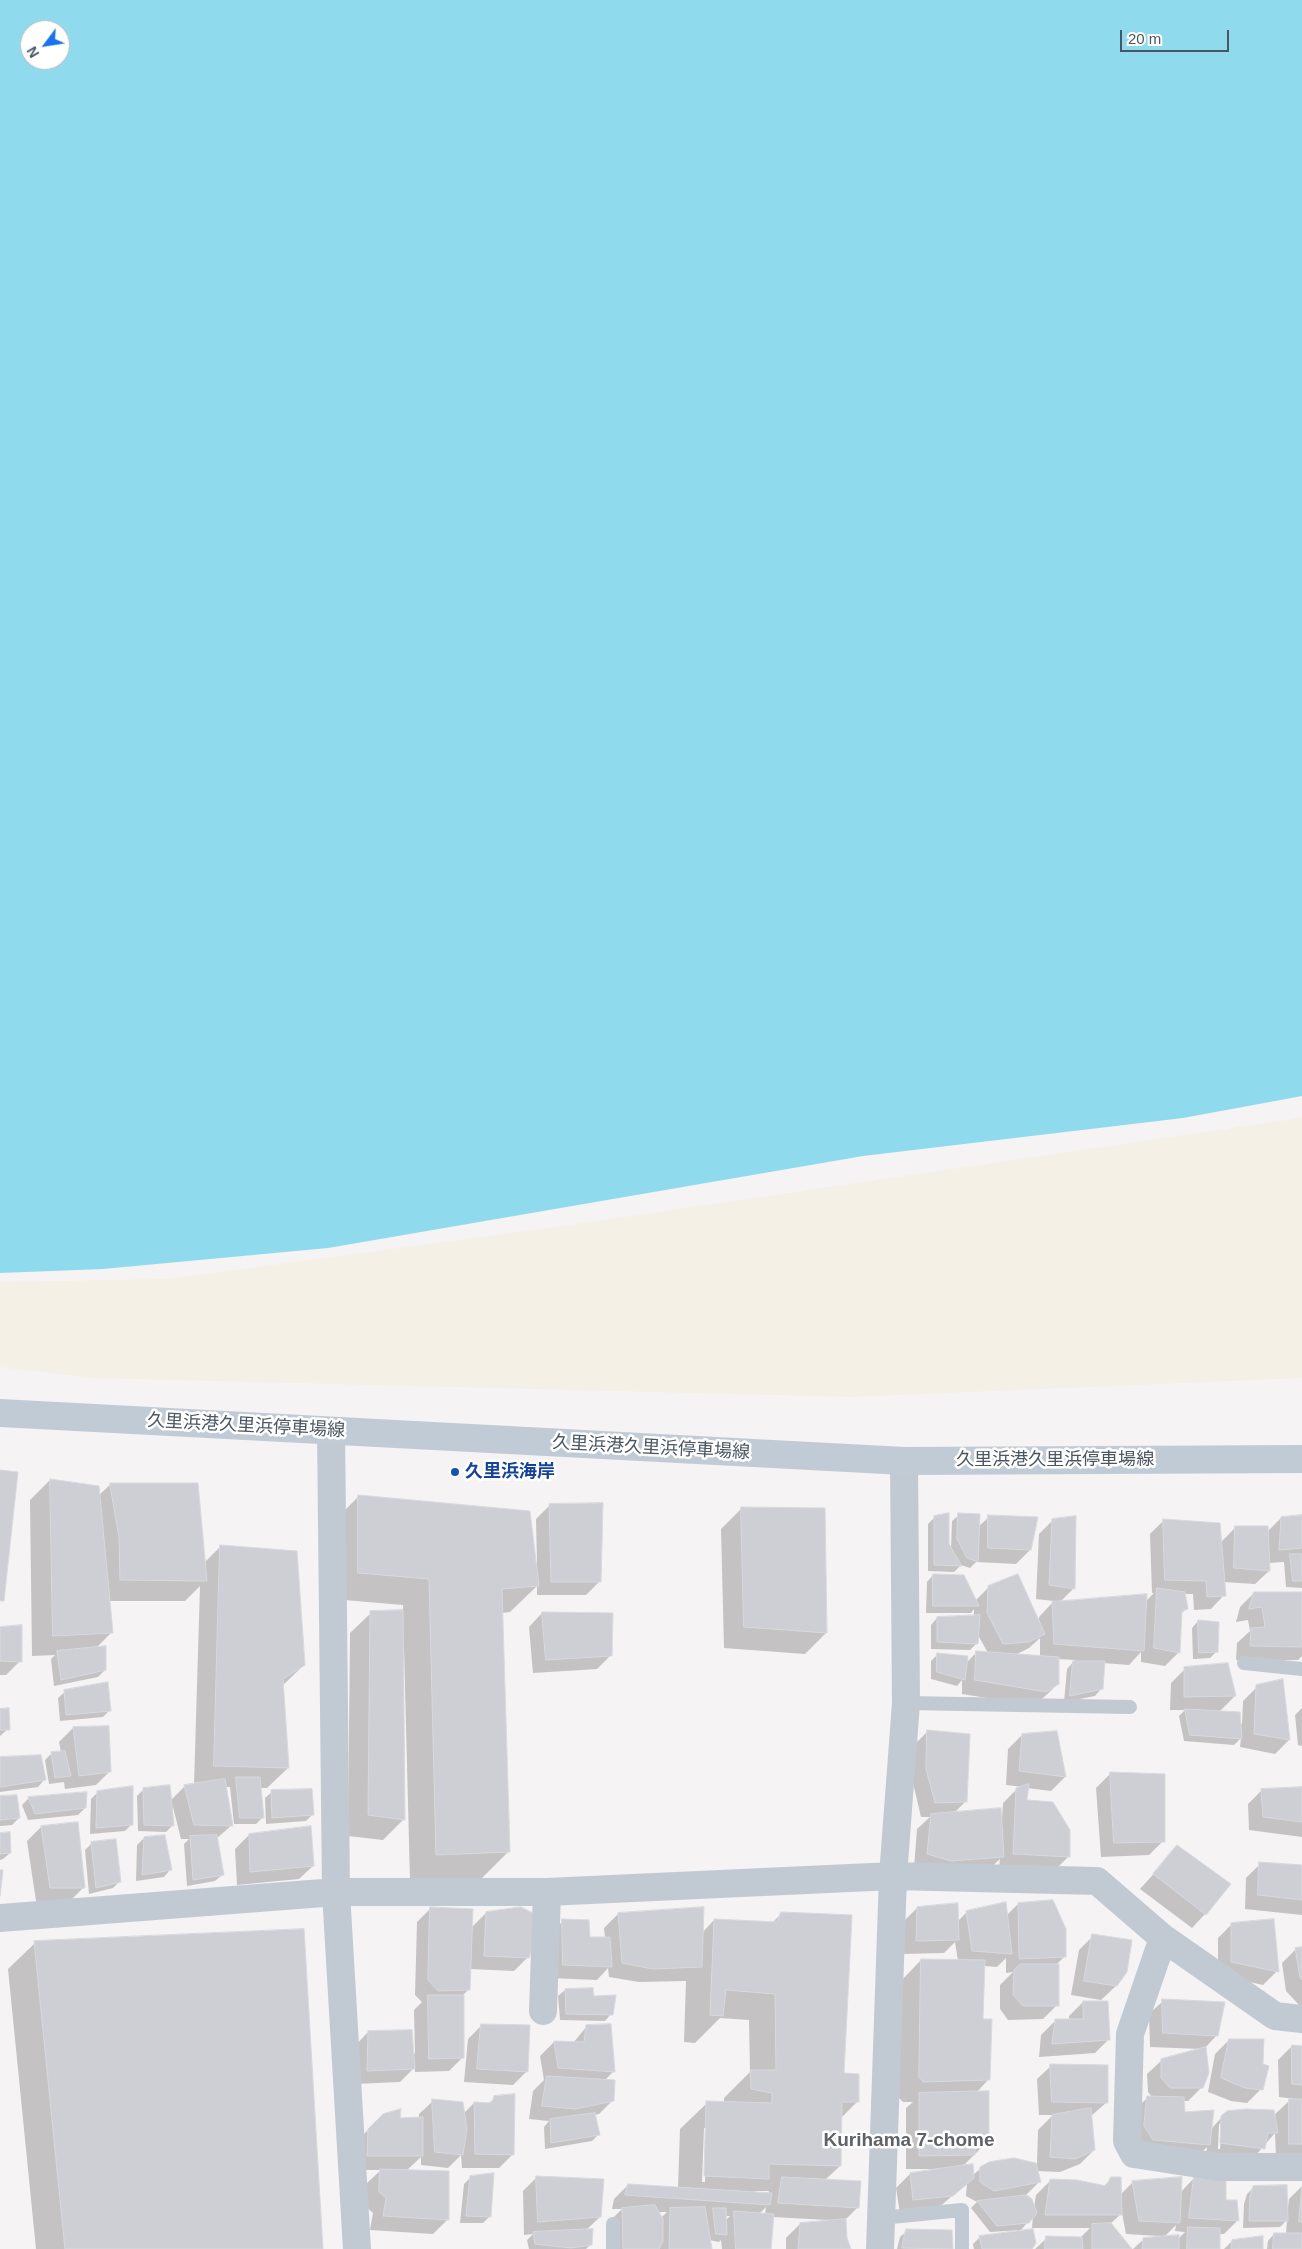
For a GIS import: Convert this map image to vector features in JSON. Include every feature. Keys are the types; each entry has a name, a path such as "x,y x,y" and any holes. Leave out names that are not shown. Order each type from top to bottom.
{"main road":[{"name":"久里浜港久里浜停車場線","path":"0,1413 904,1461 1302,1459"}],"street":[{"path":"330,1430 336,1892 357,2249"},
{"path":"880,2249 893,1876 906,1703 904,1461"},
{"path":"0,1918 336,1892 547,1892 893,1876 1097,1881 1163,1938 1275,2016 1302,2019"},
{"path":"543,2011 547,1892"},
{"path":"1163,1938 1130,2034 1127,2141 1134,2154 1218,2167 1302,2167"}],"lane":[{"path":"1244,1663 1302,1668"},
{"path":"906,1703 1130,1708"},
{"path":"882,2218 962,2210 962,2249"},
{"path":"613,2224 613,2249"}],"sand":[{"path":"1302,1117 1302,1378 852,1397 92,1378 0,1367 0,1282 168,1279 556,1227"}],"water":[{"path":"0,0 1302,0 1302,1096 1183,1118 863,1156 328,1248 103,1269 0,1273"}],"building":[{"path":"0,1470 18,1472 4,1601 0,1601"},
{"path":"50,1479 99,1486 113,1633 53,1636"},
{"path":"110,1483 198,1483 207,1581 120,1580 119,1538"},
{"path":"358,1495 530,1511 539,1586 502,1589 510,1852 436,1855 429,1579 358,1573"},
{"path":"603,1503 601,1582 551,1582 549,1504"},
{"path":"741,1507 825,1508 827,1633 744,1627"},
{"path":"949,1513 949,1544 962,1566 934,1565 934,1516"},
{"path":"958,1513 980,1514 978,1562 967,1558 957,1539"},
{"path":"988,1515 1038,1517 1031,1550 988,1548"},
{"path":"1302,1515 1302,1548 1279,1550 1281,1517"},
{"path":"1076,1516 1075,1589 1049,1585 1052,1519"},
{"path":"1163,1519 1220,1523 1226,1596 1207,1597 1206,1581 1165,1580"},
{"path":"1235,1526 1268,1526 1270,1571 1234,1568"},
{"path":"220,1545 297,1551 305,1665 283,1679 289,1768 214,1766"},
{"path":"1290,1554 1302,1554 1302,1581 1293,1581"},
{"path":"933,1574 964,1575 979,1606 933,1606"},
{"path":"1018,1574 1045,1634 1029,1642 1003,1644 987,1613 988,1586"},
{"path":"1157,1588 1185,1592 1188,1609 1182,1611 1180,1653 1154,1648"},
{"path":"1254,1592 1302,1592 1302,1647 1250,1646 1251,1628 1265,1627 1262,1607 1249,1609"},
{"path":"1147,1594 1144,1651 1054,1644 1052,1602"},
{"path":"403,1610 405,1820 368,1815 370,1611"},
{"path":"542,1612 613,1613 612,1656 546,1660"},
{"path":"980,1615 978,1644 937,1642 937,1617"},
{"path":"1198,1620 1219,1622 1218,1652 1199,1653"},
{"path":"22,1625 22,1662 0,1661 0,1627"},
{"path":"106,1646 106,1670 61,1680 57,1651"},
{"path":"976,1651 1059,1657 1059,1684 1046,1692 975,1680"},
{"path":"937,1653 968,1656 965,1680 937,1672"},
{"path":"1073,1661 1105,1661 1103,1689 1070,1696"},
{"path":"1228,1663 1236,1696 1184,1697 1184,1667"},
{"path":"1283,1679 1290,1740 1254,1734 1256,1685"},
{"path":"108,1682 111,1711 66,1715 64,1690"},
{"path":"9,1708 10,1730 0,1730 0,1709"},
{"path":"1185,1709 1240,1712 1242,1739 1190,1735"},
{"path":"109,1726 111,1772 79,1776 73,1727"},
{"path":"927,1730 970,1734 967,1802 935,1803 926,1769"},
{"path":"1057,1731 1066,1777 1019,1771 1022,1734"},
{"path":"65,1751 71,1776 55,1778 51,1752"},
{"path":"41,1755 46,1780 0,1787 0,1757"},
{"path":"1110,1772 1165,1774 1165,1842 1114,1843"},
{"path":"236,1777 260,1777 264,1818 240,1818"},
{"path":"225,1779 233,1826 194,1825 184,1785"},
{"path":"1029,1784 1027,1800 1053,1802 1070,1830 1070,1857 1013,1854 1016,1788"},
{"path":"170,1785 174,1826 144,1825 143,1788"},
{"path":"133,1786 133,1825 96,1828 97,1791"},
{"path":"1302,1787 1302,1822 1263,1817 1261,1789"},
{"path":"312,1789 314,1815 272,1818 271,1790"},
{"path":"87,1792 86,1808 35,1814 28,1797"},
{"path":"17,1795 20,1818 0,1820 0,1796"},
{"path":"1001,1808 1004,1857 951,1861 927,1854 931,1814"},
{"path":"78,1822 85,1888 50,1888 41,1826"},
{"path":"311,1826 314,1866 250,1872 249,1834"},
{"path":"10,1832 11,1853 0,1854 0,1833"},
{"path":"165,1835 172,1870 142,1875 144,1837"},
{"path":"217,1835 224,1875 193,1880 190,1836"},
{"path":"116,1839 121,1882 96,1888 91,1842"},
{"path":"1177,1845 1231,1884 1206,1915 1153,1874"},
{"path":"1259,1862 1302,1865 1302,1900 1258,1895"},
{"path":"0,1870 3,1870 0,1896"},
{"path":"1053,1900 1066,1929 1066,1957 1019,1959 1018,1903"},
{"path":"1006,1902 1012,1954 972,1951 966,1911"},
{"path":"958,1903 959,1940 916,1941 917,1907"},
{"path":"430,1907 473,1909 470,1990 438,1991 428,1980"},
{"path":"521,1907 535,1914 536,1935 529,1958 484,1956 486,1912"},
{"path":"704,1907 702,1967 653,1969 622,1963 618,1913"},
{"path":"781,1912 852,1915 844,2073 859,2074 859,2102 842,2102 841,2166 769,2164 769,2179 704,2176 706,2101 772,2103 772,2093 751,2089 750,2070 776,2070 775,1994 726,1990 723,2016 710,2015 714,1919 777,1922"},
{"path":"562,1919 589,1920 590,1937 610,1937 612,1967 563,1965"},
{"path":"1274,1919 1279,1972 1231,1962 1231,1923"},
{"path":"304,1929 323,2249 65,2249 34,1941"},
{"path":"1092,1934 1132,1940 1127,1972 1117,1986 1084,1981"},
{"path":"1302,1947 1302,1980 1295,1948"},
{"path":"921,1959 985,1960 983,2019 992,2019 990,2080 923,2082 919,2077"},
{"path":"1021,1964 1059,1964 1059,2006 1023,2006 1013,1995 1014,1970"},
{"path":"593,1988 594,1996 616,1995 613,2015 566,2014 565,1989"},
{"path":"428,1995 464,1995 464,2058 429,2059"},
{"path":"1162,1999 1225,2002 1218,2036 1163,2033"},
{"path":"1083,2001 1108,2001 1110,2040 1052,2044 1055,2019 1083,2019"},
{"path":"481,2024 530,2025 528,2072 477,2069"},
{"path":"611,2024 615,2072 558,2068 554,2041 584,2042 586,2025"},
{"path":"412,2030 415,2069 367,2071 368,2031"},
{"path":"1229,2039 1264,2039 1263,2064 1269,2066 1263,2090 1245,2088 1221,2078"},
{"path":"1292,2045 1302,2046 1302,2085 1292,2084"},
{"path":"1206,2047 1209,2073 1203,2088 1170,2088 1161,2078 1161,2059"},
{"path":"1050,2064 1108,2065 1108,2103 1052,2102"},
{"path":"547,2076 615,2080 614,2101 575,2109 542,2106"},
{"path":"989,2091 989,2142 975,2142 975,2155 919,2156 919,2093"},
{"path":"515,2094 514,2155 475,2154 474,2102 492,2103 494,2096"},
{"path":"1147,2096 1184,2097 1185,2112 1214,2110 1210,2145 1153,2140 1144,2126"},
{"path":"432,2099 463,2102 467,2129 463,2155 435,2152"},
{"path":"1289,2099 1302,2099 1302,2144 1289,2144"},
{"path":"1091,2108 1095,2150 1075,2159 1050,2157 1052,2115"},
{"path":"401,2109 400,2118 423,2117 423,2156 367,2156 368,2129 383,2114"},
{"path":"1246,2109 1274,2110 1278,2133 1268,2133 1265,2149 1220,2143 1221,2116 1227,2111"},
{"path":"595,2113 600,2135 551,2143 550,2119"},
{"path":"1014,2158 1036,2163 1041,2182 994,2191 980,2182 980,2167 989,2162"},
{"path":"973,2164 974,2178 953,2196 913,2200 910,2173"},
{"path":"380,2169 449,2171 449,2220 383,2216 386,2198 379,2192"},
{"path":"494,2173 491,2217 466,2216 470,2176"},
{"path":"536,2176 604,2179 601,2217 538,2222"},
{"path":"782,2177 861,2181 859,2208 778,2203"},
{"path":"1111,2177 1121,2177 1122,2215 1045,2215 1050,2179 1077,2180 1106,2186"},
{"path":"1182,2177 1180,2223 1139,2221 1132,2181"},
{"path":"1194,2177 1226,2181 1226,2200 1237,2200 1239,2221 1189,2218"},
{"path":"628,2184 772,2193 770,2205 625,2195"},
{"path":"1287,2185 1288,2221 1249,2221 1250,2196 1253,2186"},
{"path":"1302,2186 1302,2222 1299,2222"},
{"path":"1027,2195 1032,2199 1037,2213 1029,2223 997,2226 977,2201"},
{"path":"655,2205 663,2219 663,2241 659,2249 623,2249 622,2208"},
{"path":"705,2207 712,2249 669,2249 670,2208"},
{"path":"713,2208 726,2208 727,2235 716,2234"},
{"path":"734,2211 774,2214 771,2249 736,2249"},
{"path":"846,2219 847,2238 851,2249 798,2249 800,2223"},
{"path":"1111,2223 1132,2249 1092,2249 1092,2224"},
{"path":"1188,2227 1220,2228 1220,2249 1187,2249"},
{"path":"593,2229 592,2245 571,2248 535,2244 533,2232"},
{"path":"906,2229 952,2230 953,2249 902,2248"},
{"path":"1033,2229 1036,2243 1032,2249 982,2249 979,2236"},
{"path":"1274,2233 1302,2233 1302,2249 1273,2249"},
{"path":"1179,2235 1179,2249 1142,2249 1143,2238"},
{"path":"1046,2236 1082,2237 1083,2249 1045,2249"},
{"path":"1263,2236 1263,2249 1231,2249 1232,2240"}],"place":[{"name":"久里浜海岸","path":"455,1472"}],"district":[{"name":"Kurihama 7-chome","path":"909,2141"}]}
